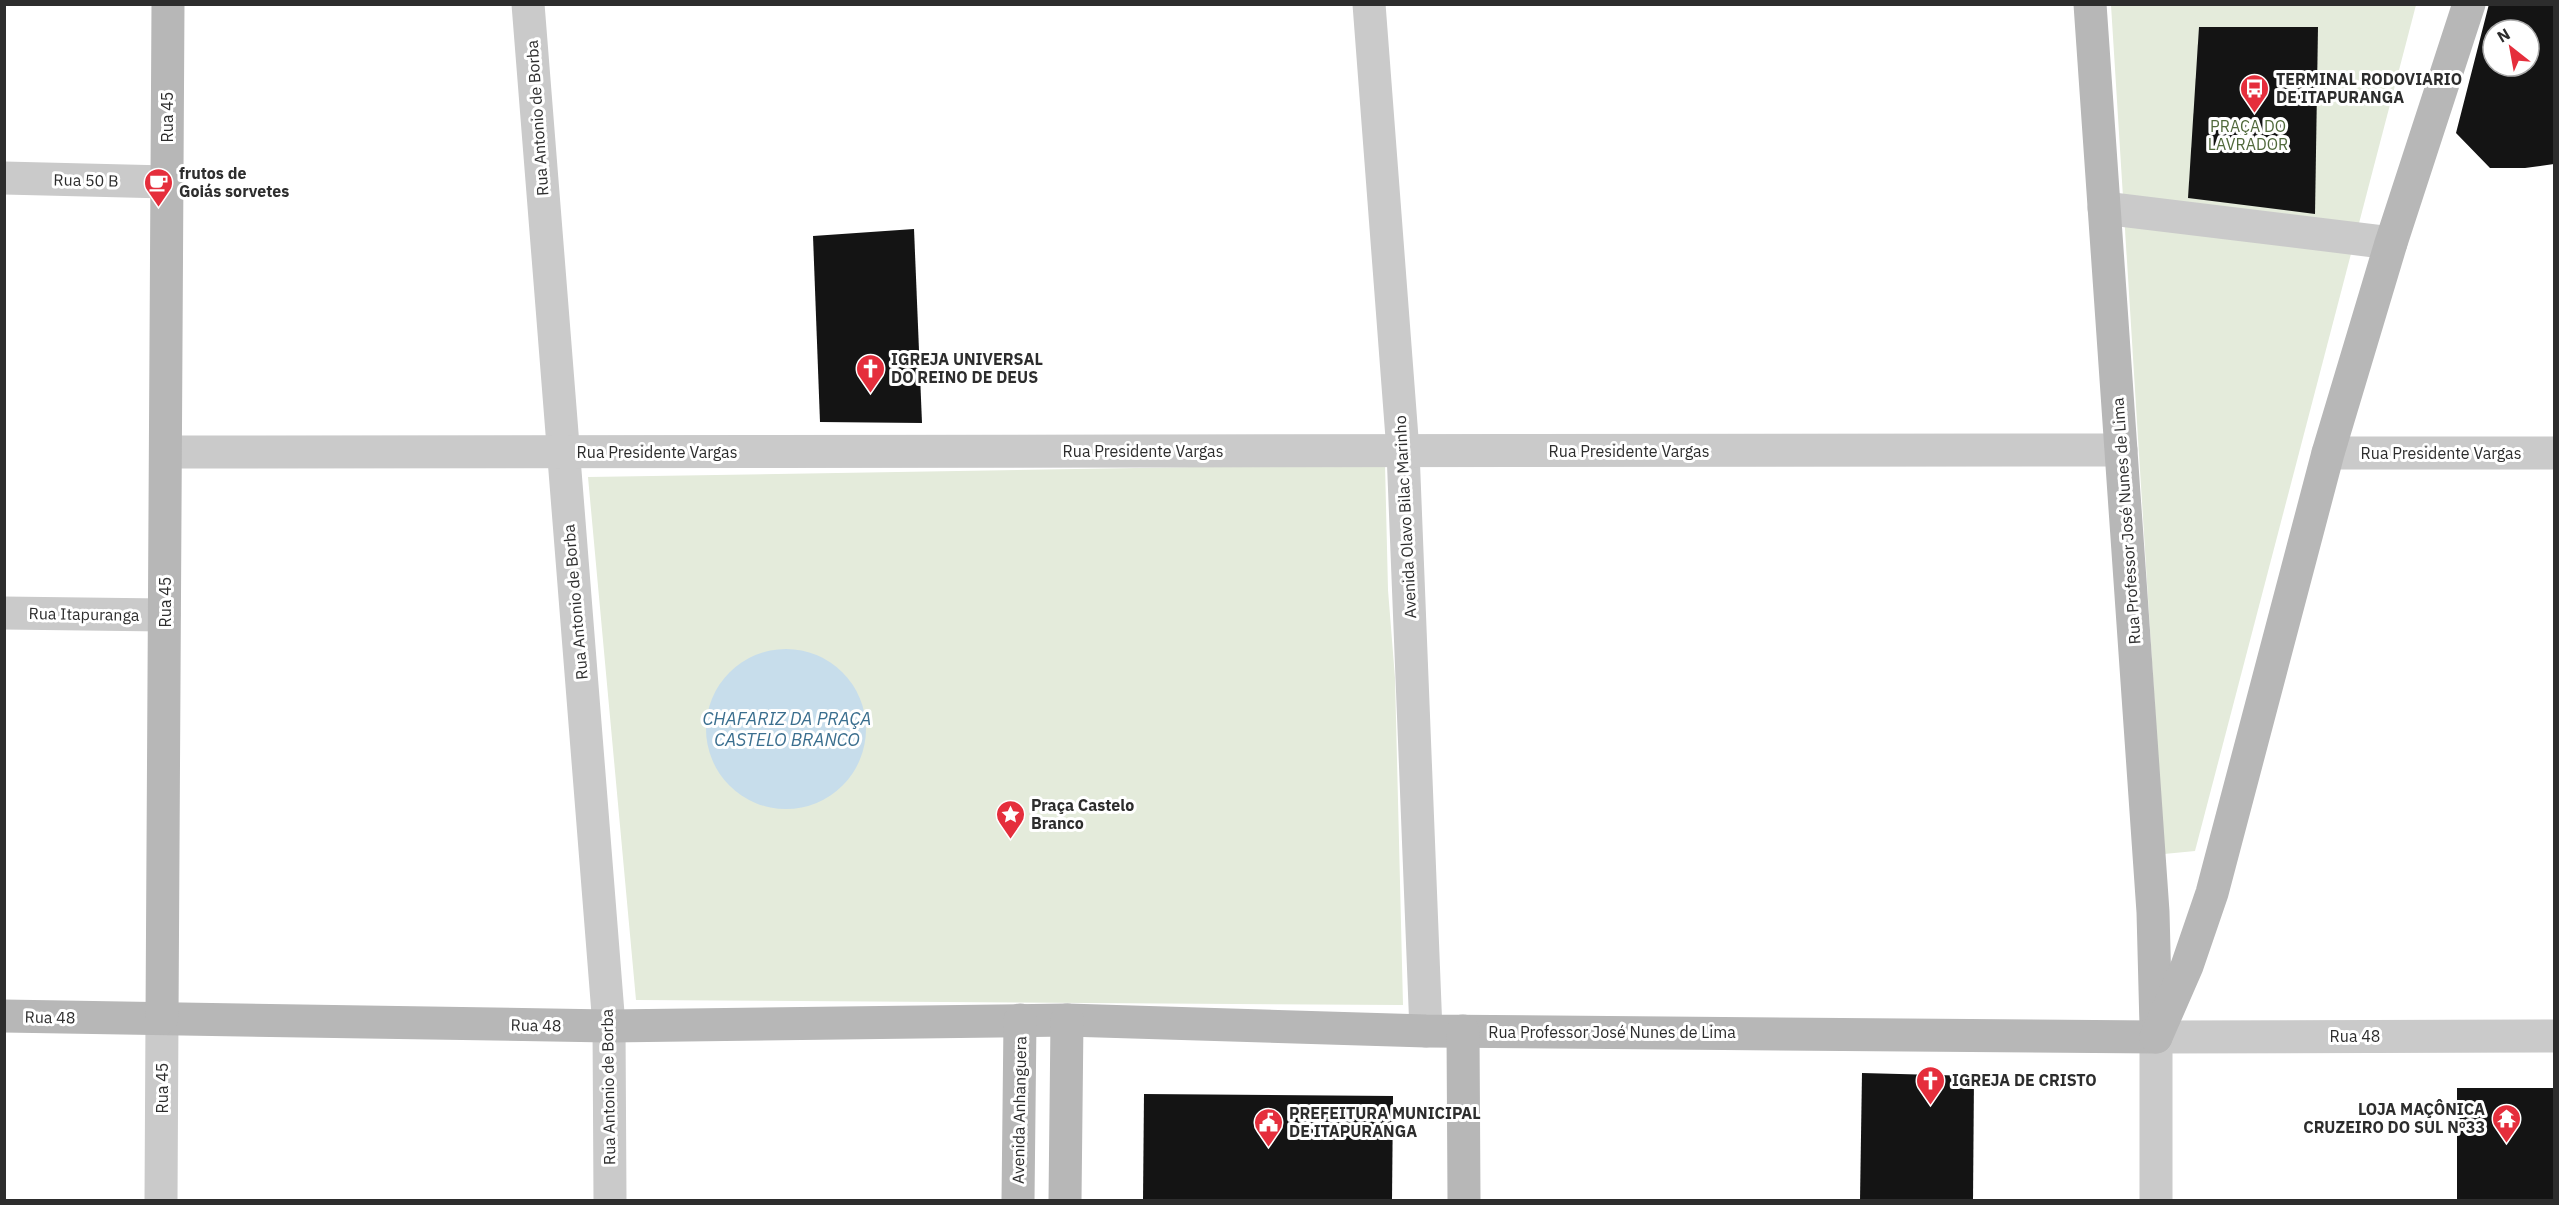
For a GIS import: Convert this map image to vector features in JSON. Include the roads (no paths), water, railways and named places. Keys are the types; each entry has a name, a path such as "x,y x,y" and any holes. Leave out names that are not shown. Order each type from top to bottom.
{"main road":[{"name":"Rua 45","path":"162,1018 168,4"},
{"name":"Rua Professor José Nunes de Lima","path":"1067,1020 1426,1031 2156,1037 2153,912 2090,4"},
{"path":"2156,1037 2187,966 2212,893 2328,453 2391,243 2469,4"},
{"name":"Rua 48","path":"4,1016 609,1026 1067,1020"},
{"name":"Avenida Anhanguera","path":"1018,1200 1020,1020"},
{"path":"1065,1200 1067,1020"},
{"path":"1463,1031 1464,1200"}],"street":[{"name":"Rua Antonio de Borba","path":"528,4 609,1026 610,1200"},
{"name":"Avenida Olavo Bilac Marinho","path":"1369,4 1403,451 1426,1031"},
{"name":"Rua 50 B","path":"4,178 167,182"},
{"path":"2104,208 2391,243"},
{"name":"Rua Presidente Vargas","path":"166,452 2121,450"},
{"name":"Rua Presidente Vargas","path":"2328,453 2554,453"},
{"name":"Rua Itapuranga","path":"4,613 164,615"},
{"name":"Rua 45","path":"161,1200 162,1018"},
{"name":"Rua 48","path":"2156,1037 2554,1036"},
{"name":"Rua Professor José Nunes de Lima","path":"2156,1037 2156,1200"}],"water":[{"name":"CHAFARIZ DA PRAÇA CASTELO BRANCO","path":"786,649 817,655 843,672 860,698 866,729 860,760 843,786 817,803 786,809 755,803 729,786 712,760 706,729 712,698 729,672 755,655"}],"place":[{"name":"TERMINAL RODOVIARIO DE ITAPURANGA","path":"2255,114"},
{"name":"frutos de Goiás sorvetes","path":"158,208"},
{"name":"IGREJA UNIVERSAL DO REINO DE DEUS","path":"870,394"},
{"name":"Praça Castelo Branco","path":"1010,840"},
{"name":"IGREJA DE CRISTO","path":"1931,1106"},
{"name":"LOJA MAÇÔNICA CRUZEIRO DO SUL Nº33","path":"2506,1144"},
{"name":"PREFEITURA MUNICIPAL DE ITAPURANGA","path":"1268,1148"}],"park label":[{"name":"PRAÇA DO LAVRADOR","path":"2248,135"}]}
